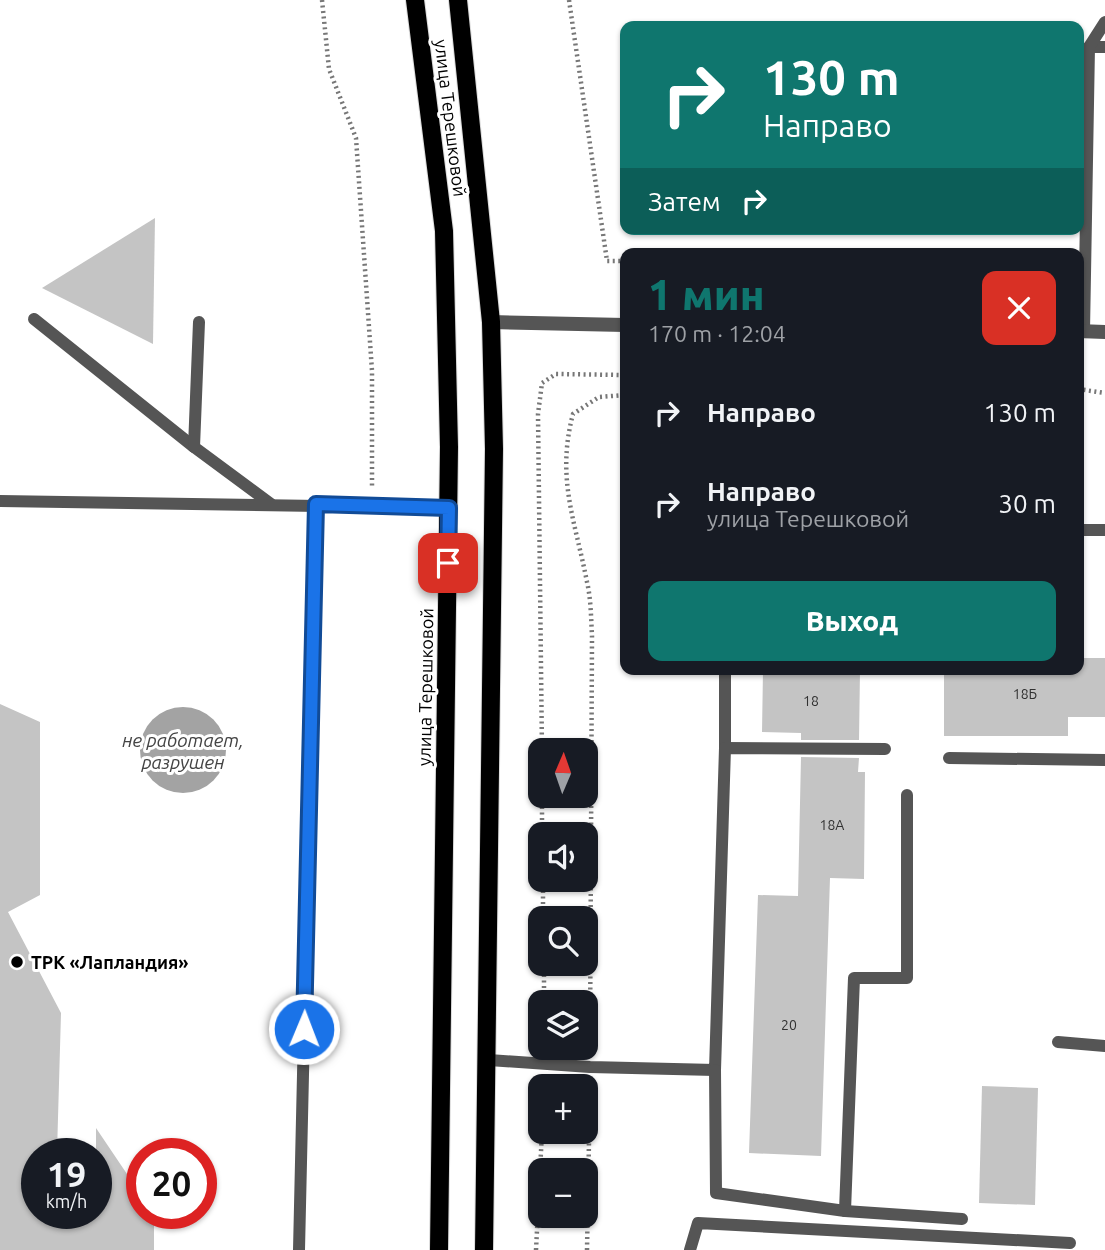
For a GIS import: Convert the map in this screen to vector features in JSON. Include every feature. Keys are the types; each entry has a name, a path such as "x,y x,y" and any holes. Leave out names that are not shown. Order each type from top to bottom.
{"main road":[{"name":"улица Терешковой","path":"415,0 444,231 449,508 439,1250"},
{"name":"улица Терешковой","path":"458,0 491,323 495,449 489,1060 484,1250"}],"street":[{"path":"491,323 620,325"},
{"path":"1084,331 1105,332"}],"lane":[{"path":"1084,224 1089,47 1105,22"},
{"path":"1089,47 1105,47"},
{"path":"34,319 194,447 271,504"},
{"path":"194,447 199,322"},
{"path":"0,501 449,508"},
{"path":"299,1250 316,504"},
{"path":"1084,530 1105,530"},
{"path":"725,675 715,1070 716,1193 845,1211 962,1219"},
{"path":"725,748 885,749"},
{"path":"949,758 1105,760"},
{"path":"845,1211 854,978 907,978 907,795"},
{"path":"1058,1042 1105,1046"},
{"path":"489,1060 590,1067 715,1070"},
{"path":"690,1250 698,1223 1070,1243"}],"path":[{"path":"321,0 329,69 356,138 372,371 372,506"},
{"path":"569,0 607,261 620,261"},
{"path":"541,738 538,415 542,383 556,374 620,375"},
{"path":"1084,391 1105,393"},
{"path":"587,1250 592,636 588,584 565,483 568,433 573,414 599,397 620,395"},
{"path":"536,1250 541,1144"}],"water":[{"name":"не работает, разрушен","path":"183,707 200,710 214,719 223,733 226,750 223,767 214,781 200,790 183,793 166,790 152,781 143,767 140,750 143,733 152,719 166,710"}],"building":[{"path":"155,218 153,344 42,288"},
{"path":"1084,658 1105,658 1105,717 1068,717 1068,736 944,736 944,675 1084,675"},
{"path":"763,675 860,675 859,740 801,740 801,733 762,732"},
{"name":"ТРК «Лапландия»","path":"0,704 40,722 40,895 8,912 61,1013 57,1138 21,1138 21,1229 112,1229 112,1152 126,1173 126,1229 154,1229 154,1250 0,1250"},
{"path":"801,757 859,758 858,772 865,772 864,879 830,878 821,1156 749,1153 758,895 798,896"},
{"path":"982,1086 1038,1088 1035,1205 979,1203"},
{"name":"ТРК «Лапландия»","path":"96,1128 103,1138 96,1138"}],"place":[{"name":"ТРК «Лапландия»","path":"17,962"}],"route":[{"path":"304,1029 316,504 449,508 448,563"}]}
